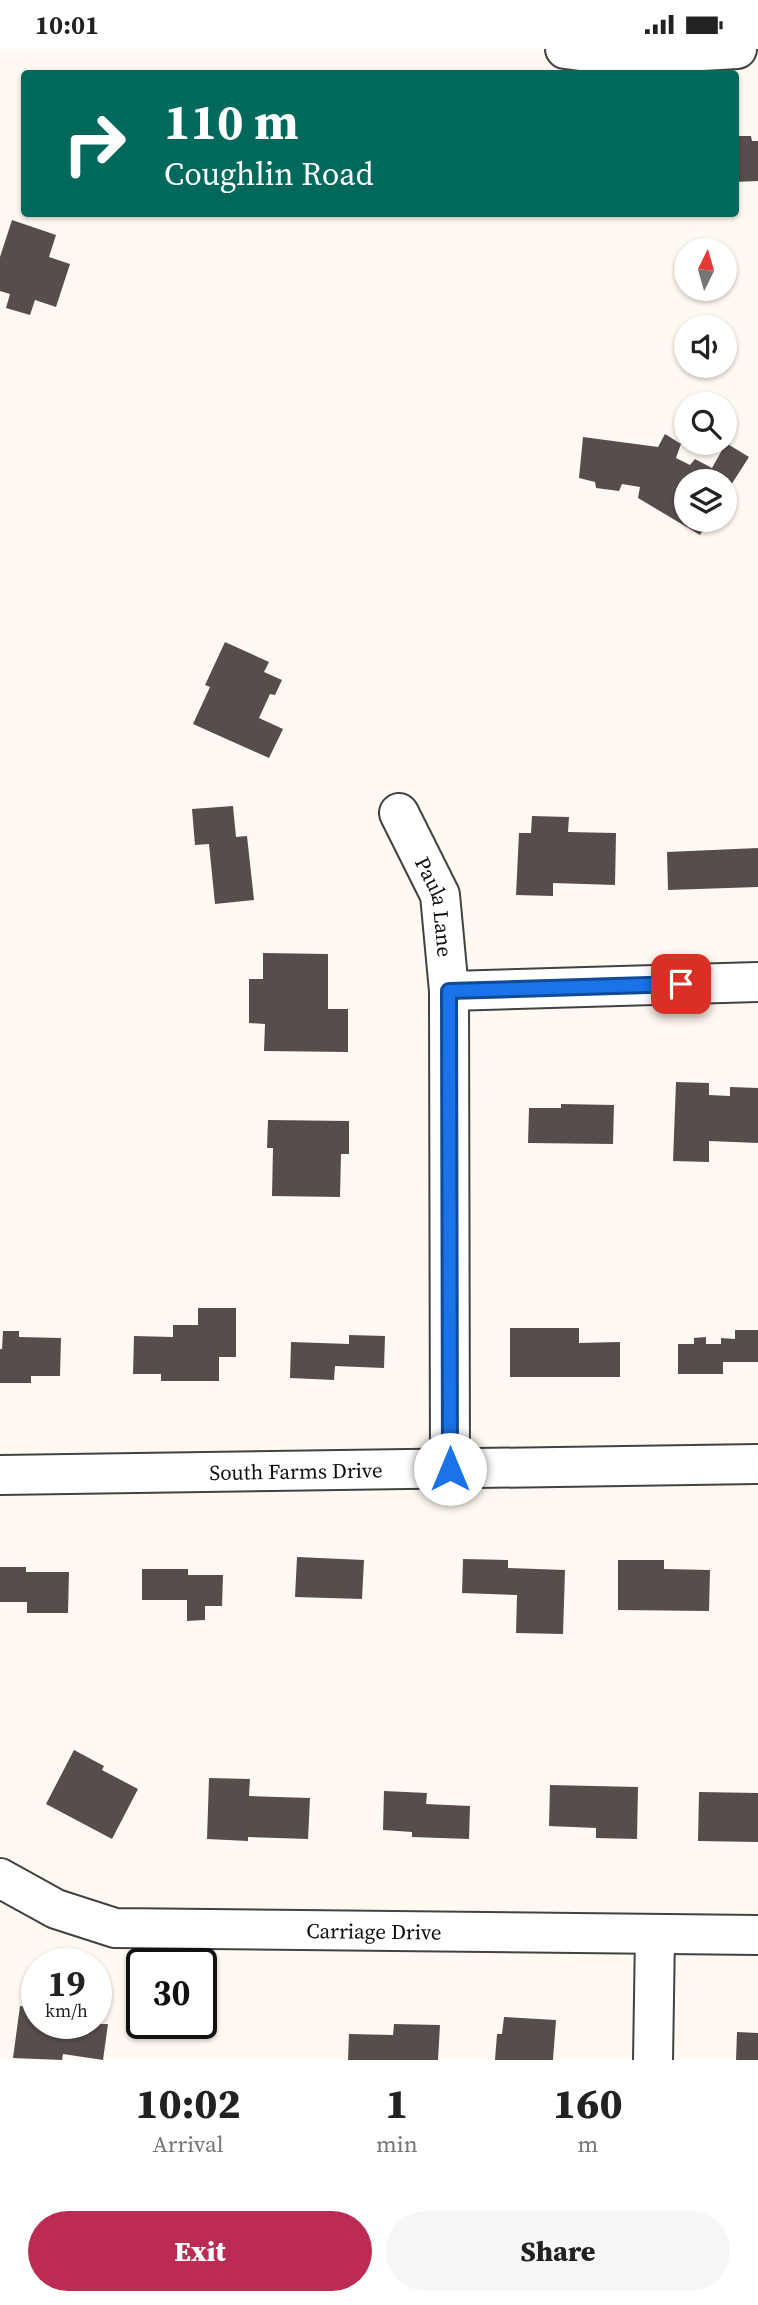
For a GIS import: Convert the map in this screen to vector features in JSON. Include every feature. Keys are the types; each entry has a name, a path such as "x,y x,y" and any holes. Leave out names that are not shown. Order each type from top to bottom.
{"street":[{"path":"565,49 617,56 737,49"},
{"name":"Paula Lane","path":"399,813 440,895 449,991 450,1469"},
{"path":"449,991 758,982"},
{"name":"South Farms Drive","path":"0,1475 758,1464"},
{"name":"Carriage Drive","path":"0,1878 56,1909 115,1928 758,1935"},
{"path":"653,2060 655,1935"}],"building":[{"path":"739,136 751,136 752,141 758,141 758,181 739,182"},
{"path":"12,220 56,235 49,257 70,264 56,307 35,300 30,315 6,308 10,294 0,291 0,257"},
{"path":"665,434 674,440 676,458 690,465 695,459 712,468 719,455 737,455 737,450 749,457 737,476 737,469 674,469 674,519 638,498 640,487 622,484 619,491 596,488 595,482 579,478 583,437 658,447"},
{"path":"225,642 269,662 264,672 282,680 275,695 270,694 259,718 283,729 269,758 193,724 210,687 205,685"},
{"path":"233,806 236,837 247,836 254,900 215,904 209,844 195,845 192,809"},
{"path":"532,816 569,817 568,832 616,833 615,885 553,883 553,896 516,895 519,833 531,833"},
{"path":"758,848 758,887 668,890 667,852"},
{"path":"263,953 328,954 328,1009 348,1009 348,1052 264,1051 265,1024 249,1023 249,979 263,979"},
{"path":"676,1082 709,1083 709,1095 730,1096 730,1087 758,1088 758,1143 709,1141 709,1162 673,1161"},
{"path":"561,1104 614,1105 613,1144 528,1143 529,1108 561,1108"},
{"path":"268,1120 349,1121 349,1154 341,1154 340,1197 272,1196 273,1148 267,1148"},
{"path":"198,1308 236,1308 236,1357 219,1357 219,1381 161,1381 161,1374 133,1374 134,1336 173,1337 173,1325 198,1325"},
{"path":"510,1328 579,1328 579,1343 620,1342 620,1377 510,1377"},
{"path":"735,1330 758,1330 758,1362 723,1362 723,1374 678,1374 678,1344 694,1344 694,1338 706,1337 706,1344 721,1344 721,1338 735,1339"},
{"path":"3,1331 19,1331 19,1337 61,1338 60,1376 31,1376 31,1383 0,1383"},
{"path":"349,1335 385,1336 384,1368 335,1366 334,1380 290,1378 291,1342 349,1344"},
{"path":"297,1557 364,1560 362,1599 295,1597"},
{"path":"463,1559 508,1560 508,1568 565,1570 563,1634 516,1633 517,1595 462,1593"},
{"path":"618,1560 664,1560 664,1569 710,1570 709,1611 618,1610"},
{"path":"0,1567 26,1567 26,1572 69,1572 68,1613 27,1613 27,1602 0,1602"},
{"path":"142,1569 188,1569 188,1575 223,1575 222,1606 205,1606 205,1620 187,1621 187,1600 142,1600"},
{"path":"74,1750 104,1766 102,1770 138,1789 112,1839 46,1804"},
{"path":"209,1778 250,1779 249,1796 310,1798 308,1839 207,1839"},
{"path":"550,1785 638,1787 637,1839 596,1838 596,1828 549,1826"},
{"path":"384,1791 427,1793 426,1804 470,1806 469,1839 412,1837 412,1832 383,1830"},
{"path":"699,1792 758,1793 758,1842 698,1841"},
{"path":"20,2006 21,2039 106,2039 103,2060 63,2054 62,2060 13,2058"},
{"path":"504,2017 556,2020 553,2060 495,2060 497,2034 502,2034"},
{"path":"394,2024 440,2025 438,2060 348,2060 349,2034 393,2035"},
{"path":"737,2032 758,2033 758,2060 736,2060"}],"route":[{"path":"450,1469 449,991 681,984"}]}
